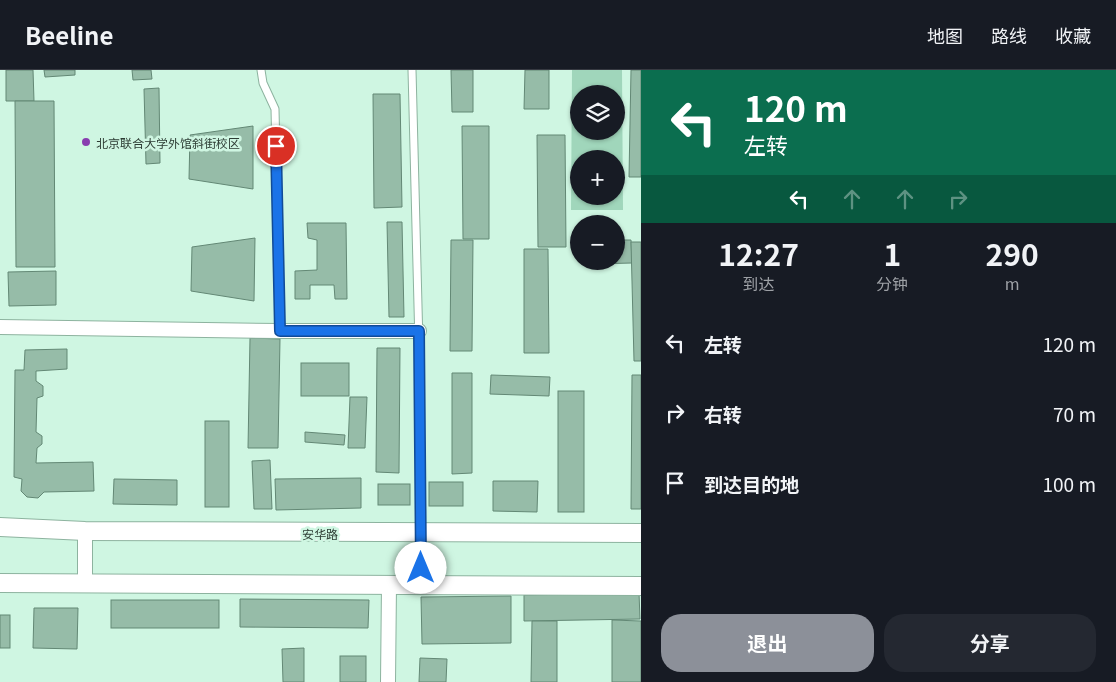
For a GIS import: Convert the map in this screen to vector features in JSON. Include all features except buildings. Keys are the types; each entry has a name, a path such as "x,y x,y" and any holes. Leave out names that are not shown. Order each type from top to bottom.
{"street":[{"path":"0,327 419,331"},
{"name":"安华路","path":"0,527 85,531 421,534 641,533"},
{"path":"85,531 85,583"},
{"path":"0,583 641,586"},
{"path":"388,585 388,682"}],"lane":[{"path":"261,70 262,83 275,109 280,331"},
{"path":"412,70 419,331 421,585"}],"green space":[{"path":"572,70 622,70 622,85 572,85"},
{"path":"572,140 622,140 623,150 571,150"},
{"path":"571,205 623,205 623,210 571,210"}],"place":[{"name":"北京联合大学外馆斜街校区","path":"86,142"}],"route":[{"path":"276,146 280,331 419,331 421,568"}]}
